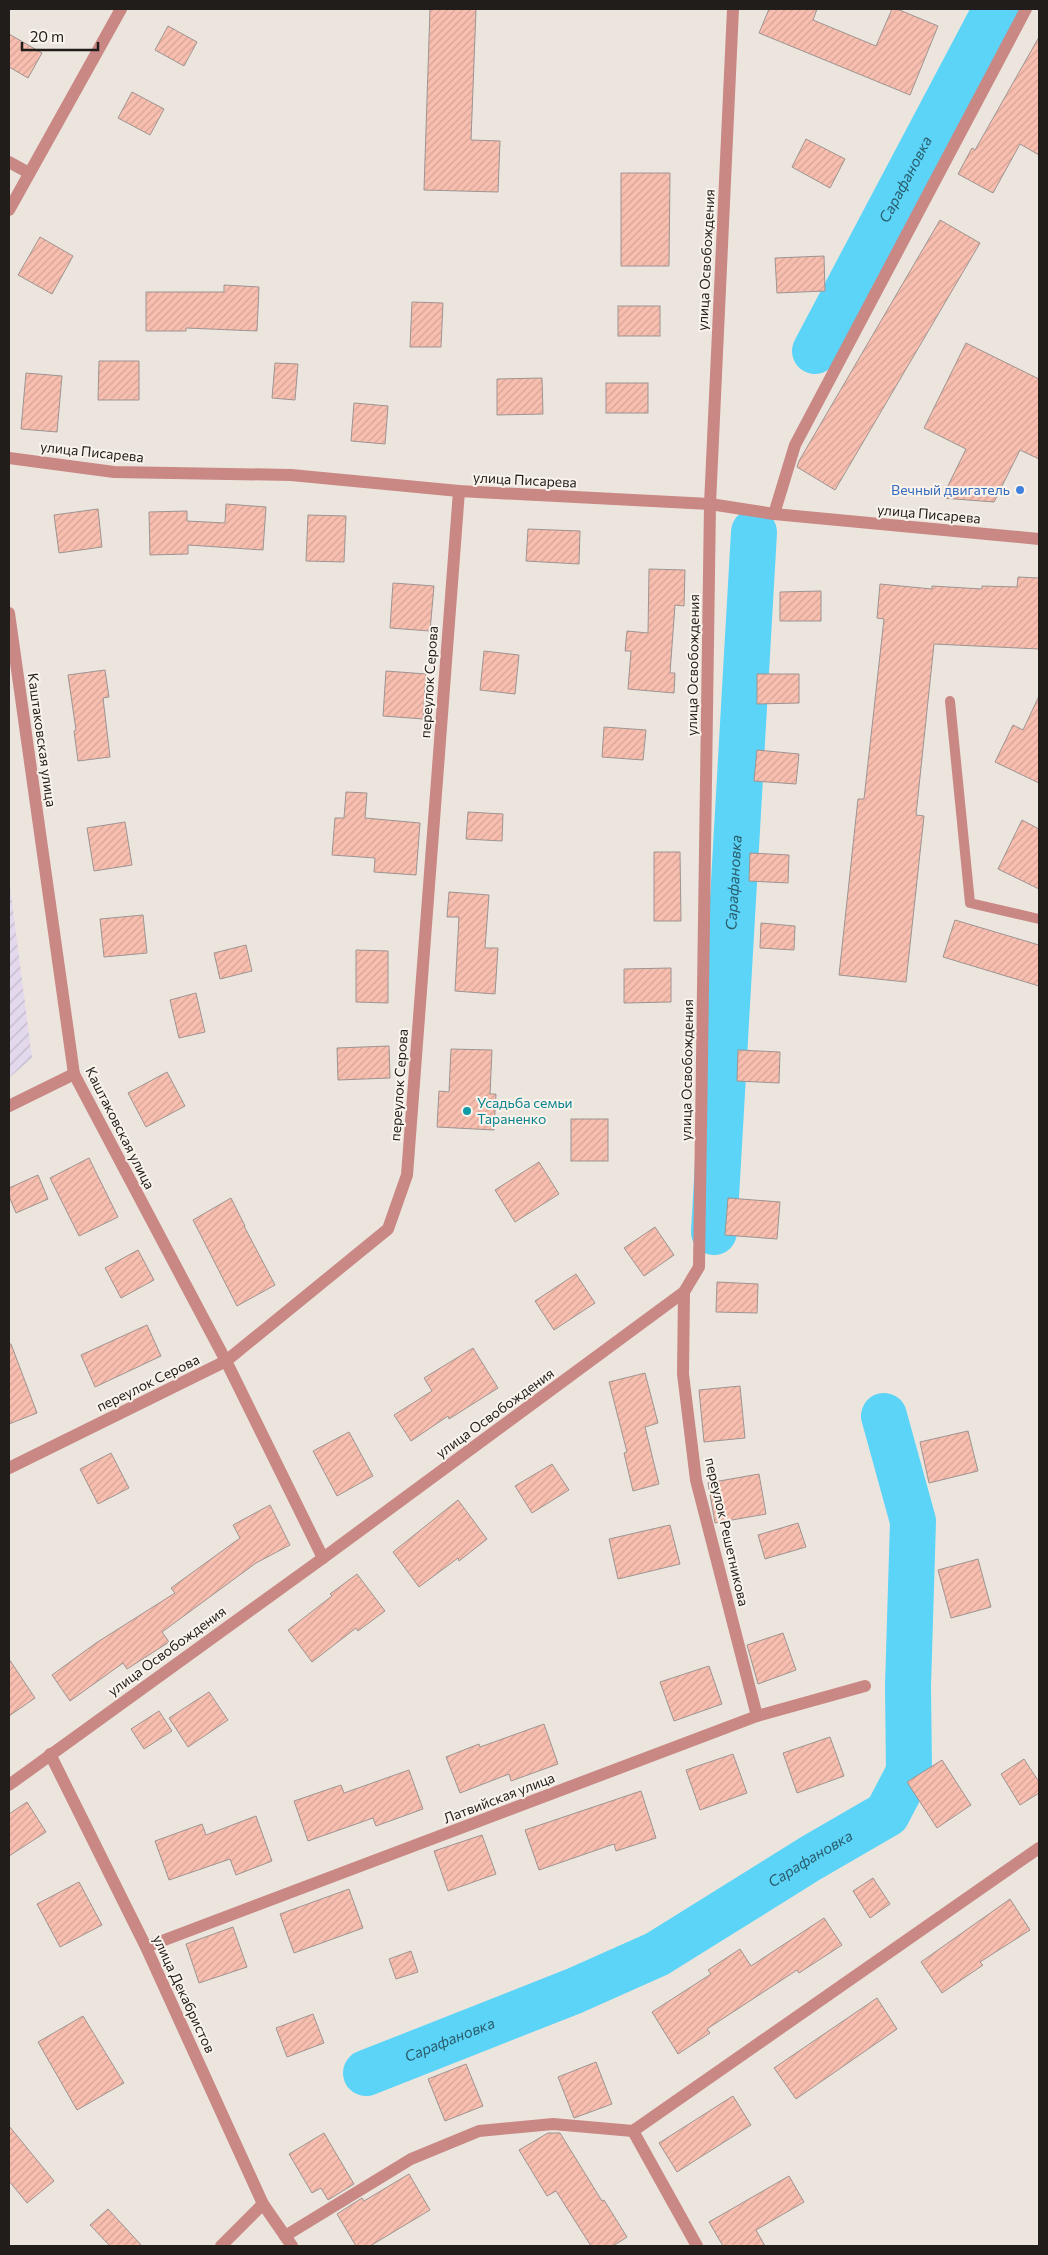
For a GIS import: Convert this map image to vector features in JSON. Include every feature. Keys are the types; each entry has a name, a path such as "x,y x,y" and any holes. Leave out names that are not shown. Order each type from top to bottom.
{"street":[{"path":"9,210 121,9"},
{"name":"улица Освобождения","path":"9,1786 50,1754 323,1558 684,1292 699,1267 710,504 733,9"},
{"path":"774,514 795,445 1026,9"},
{"path":"9,162 29,173"},
{"name":"улица Писарева","path":"9,458 114,472 291,475 459,491 710,504 774,514 1039,539"},
{"name":"переулок Серова","path":"9,1468 226,1361 388,1229 407,1175 459,491"},
{"name":"Каштаковская улица","path":"9,613 74,1074 226,1361 323,1558"},
{"path":"9,1106 74,1074"},
{"name":"переулок Решетникова","path":"684,1292 683,1374 696,1480 757,1716"},
{"name":"Латвийская улица","path":"146,1946 757,1716 865,1686"},
{"name":"улица Декабристов","path":"50,1754 146,1946 263,2204 288,2241"},
{"path":"288,2241 411,2159 479,2131 554,2124 632,2131 1039,1848"},
{"path":"632,2131 697,2246"},
{"path":"221,2246 263,2204"}],"lane":[{"path":"950,700 970,903 1039,919"}],"shaded area":[{"path":"9,879 32,1058 9,1078"}],"building":[{"path":"430,9 476,9 471,140 500,141 498,192 424,190"},
{"path":"769,9 817,9 813,20 876,46 892,9 897,9 938,26 910,95 759,33"},
{"path":"168,26 197,42 184,66 155,50"},
{"path":"9,34 42,53 28,78 9,67"},
{"path":"1039,37 1039,155 1020,144 993,193 958,174 972,148 975,150"},
{"path":"132,92 164,109 150,135 118,118"},
{"path":"806,139 845,159 830,188 792,167"},
{"path":"621,173 670,173 669,266 621,266"},
{"path":"940,220 980,243 835,490 797,467 799,461"},
{"path":"40,237 73,256 52,294 18,275"},
{"path":"824,256 825,291 777,293 775,258"},
{"path":"224,285 259,287 257,331 186,328 186,331 146,331 146,292 224,292"},
{"path":"412,302 443,303 441,347 410,347"},
{"path":"618,306 660,306 660,336 618,336"},
{"path":"966,343 1039,379 1039,459 1020,450 994,502 942,498 966,449 924,428"},
{"path":"99,361 139,361 139,400 98,400"},
{"path":"275,363 298,364 295,400 272,398"},
{"path":"26,373 62,376 57,432 21,429"},
{"path":"542,378 543,414 497,415 497,379"},
{"path":"606,383 648,383 648,413 606,413"},
{"path":"354,403 388,406 385,444 351,441"},
{"path":"226,504 266,507 263,550 188,545 188,554 150,555 149,512 187,511 187,521 225,523"},
{"path":"98,509 102,547 59,553 54,515"},
{"path":"308,515 346,516 344,562 306,561"},
{"path":"528,529 580,531 579,564 526,561"},
{"path":"649,569 685,570 684,606 675,605 670,673 675,673 674,693 628,689 631,651 625,651 627,631 648,633"},
{"path":"1018,577 1039,578 1039,649 934,644 916,815 924,816 906,982 839,975 858,799 864,799 884,619 877,618 880,584 932,589 932,586 982,589 982,586 1017,587"},
{"path":"393,583 434,586 430,631 390,628"},
{"path":"821,591 821,621 780,621 780,592"},
{"path":"484,651 519,655 515,694 480,690"},
{"path":"105,670 109,697 103,698 110,757 78,761 74,731 76,730 68,675"},
{"path":"386,671 426,674 423,719 383,716"},
{"path":"757,674 799,674 799,703 757,704"},
{"path":"1039,696 1039,783 995,762 1013,725 1023,730"},
{"path":"604,727 646,730 643,760 602,757"},
{"path":"757,750 799,754 796,784 754,781"},
{"path":"346,792 367,793 365,818 420,823 416,875 374,872 375,858 332,855 335,818 344,818"},
{"path":"468,812 503,814 502,841 466,839"},
{"path":"1022,820 1039,829 1039,889 998,869"},
{"path":"125,822 132,865 94,871 87,828"},
{"path":"654,852 680,852 681,921 654,921"},
{"path":"750,853 789,855 788,883 749,881"},
{"path":"449,892 489,895 485,948 498,948 495,994 455,991 459,917 447,917"},
{"path":"143,915 147,953 104,957 100,919"},
{"path":"955,920 1039,945 1039,986 943,957"},
{"path":"761,923 795,926 794,950 760,948"},
{"path":"246,945 252,971 220,979 214,953"},
{"path":"356,950 388,951 388,1003 356,1002"},
{"path":"671,968 671,1002 624,1003 624,969"},
{"path":"196,993 205,1032 179,1038 170,1000"},
{"path":"389,1046 390,1078 338,1080 337,1048"},
{"path":"451,1049 492,1050 490,1094 496,1094 494,1130 437,1127 439,1091 449,1092"},
{"path":"738,1050 780,1052 779,1083 737,1081"},
{"path":"167,1072 185,1106 146,1127 128,1093"},
{"path":"571,1119 608,1119 608,1161 571,1161"},
{"path":"89,1158 118,1217 79,1236 50,1178"},
{"path":"539,1162 559,1194 515,1222 495,1190"},
{"path":"38,1175 48,1199 16,1213 9,1196 9,1188"},
{"path":"231,1198 275,1285 237,1306 193,1220"},
{"path":"728,1198 780,1202 777,1239 725,1235"},
{"path":"655,1227 674,1255 644,1276 624,1248"},
{"path":"138,1250 154,1280 121,1298 105,1268"},
{"path":"576,1274 595,1303 554,1330 535,1301"},
{"path":"717,1282 758,1284 757,1313 716,1312"},
{"path":"147,1325 161,1356 95,1387 81,1355"},
{"path":"9,1344 11,1344 37,1413 9,1424"},
{"path":"473,1348 498,1388 449,1419 448,1416 411,1441 394,1415 432,1391 424,1378"},
{"path":"645,1373 658,1423 645,1427 659,1484 633,1491 624,1453 627,1452 609,1382"},
{"path":"740,1386 745,1438 704,1442 699,1390"},
{"path":"968,1431 978,1471 929,1483 920,1442"},
{"path":"349,1432 373,1476 337,1496 313,1451"},
{"path":"111,1453 129,1488 98,1504 80,1469"},
{"path":"552,1464 569,1490 532,1513 515,1486"},
{"path":"759,1474 766,1514 715,1523 708,1483"},
{"path":"458,1500 487,1539 459,1561 458,1558 419,1587 393,1552"},
{"path":"270,1505 290,1545 256,1563 162,1632 169,1642 127,1669 123,1663 70,1701 52,1675 96,1643 175,1593 171,1588 240,1538 233,1525"},
{"path":"798,1523 806,1547 765,1559 758,1535"},
{"path":"670,1525 680,1564 618,1579 609,1539"},
{"path":"978,1559 991,1607 951,1618 938,1570"},
{"path":"357,1574 385,1611 358,1631 356,1628 312,1662 288,1630"},
{"path":"783,1633 796,1670 758,1684 747,1645"},
{"path":"9,1659 35,1698 9,1716"},
{"path":"709,1666 722,1704 674,1721 660,1682"},
{"path":"209,1692 228,1720 188,1747 169,1718"},
{"path":"159,1711 172,1731 144,1749 131,1729"},
{"path":"544,1724 558,1764 511,1781 509,1774 460,1793 446,1757 479,1744 480,1747"},
{"path":"830,1737 844,1776 797,1793 783,1753"},
{"path":"733,1754 747,1793 700,1810 686,1770"},
{"path":"1024,1759 1039,1782 1039,1793 1020,1805 1001,1774"},
{"path":"942,1760 971,1805 937,1828 907,1782"},
{"path":"409,1770 423,1809 376,1826 373,1818 308,1841 294,1801 341,1785 344,1793"},
{"path":"641,1791 656,1838 616,1851 614,1844 539,1870 525,1830"},
{"path":"27,1802 46,1832 9,1856 9,1814"},
{"path":"256,1816 272,1861 236,1875 230,1859 169,1880 155,1841 202,1824 206,1835"},
{"path":"482,1835 496,1874 448,1891 434,1851"},
{"path":"873,1878 890,1904 870,1918 853,1891"},
{"path":"79,1882 102,1925 60,1947 37,1904"},
{"path":"349,1889 363,1928 294,1953 280,1914"},
{"path":"1010,1899 1030,1930 980,1962 983,1965 942,1993 921,1962"},
{"path":"824,1918 842,1945 799,1973 797,1970 707,2029 710,2033 678,2054 652,2012 711,1974 708,1970 740,1949 751,1966"},
{"path":"233,1927 247,1967 199,1983 186,1944"},
{"path":"411,1951 418,1972 396,1979 389,1959"},
{"path":"877,1998 897,2029 796,2099 774,2068"},
{"path":"313,2014 324,2043 287,2057 276,2028"},
{"path":"83,2016 124,2083 77,2110 38,2042"},
{"path":"596,2062 612,2104 574,2118 558,2077"},
{"path":"466,2064 483,2106 445,2121 428,2079"},
{"path":"733,2096 751,2125 677,2172 659,2143"},
{"path":"9,2126 54,2181 27,2203 9,2181"},
{"path":"324,2133 354,2184 328,2200 321,2188 312,2193 289,2154"},
{"path":"548,2133 560,2133 602,2201 604,2200 627,2237 613,2246 591,2246 556,2191 547,2196 519,2150"},
{"path":"409,2174 430,2210 370,2246 356,2246 337,2214 362,2198 364,2201"},
{"path":"789,2176 804,2202 756,2230 765,2246 723,2246 709,2222"},
{"path":"108,2209 142,2246 110,2246 90,2225"}],"waterway":[{"name":"Сарафановка","path":"815,351 996,9"},
{"name":"Сарафановка","path":"714,1232 754,532"},
{"name":"Сарафановка","path":"366,2073 574,1991 657,1954 811,1858 887,1814 909,1772 908,1686 913,1521 884,1416"}],"place":[{"name":"Вечный двигатель","path":"1020,490"},
{"name":"Усадьба семьи Тараненко","path":"467,1111"}]}
